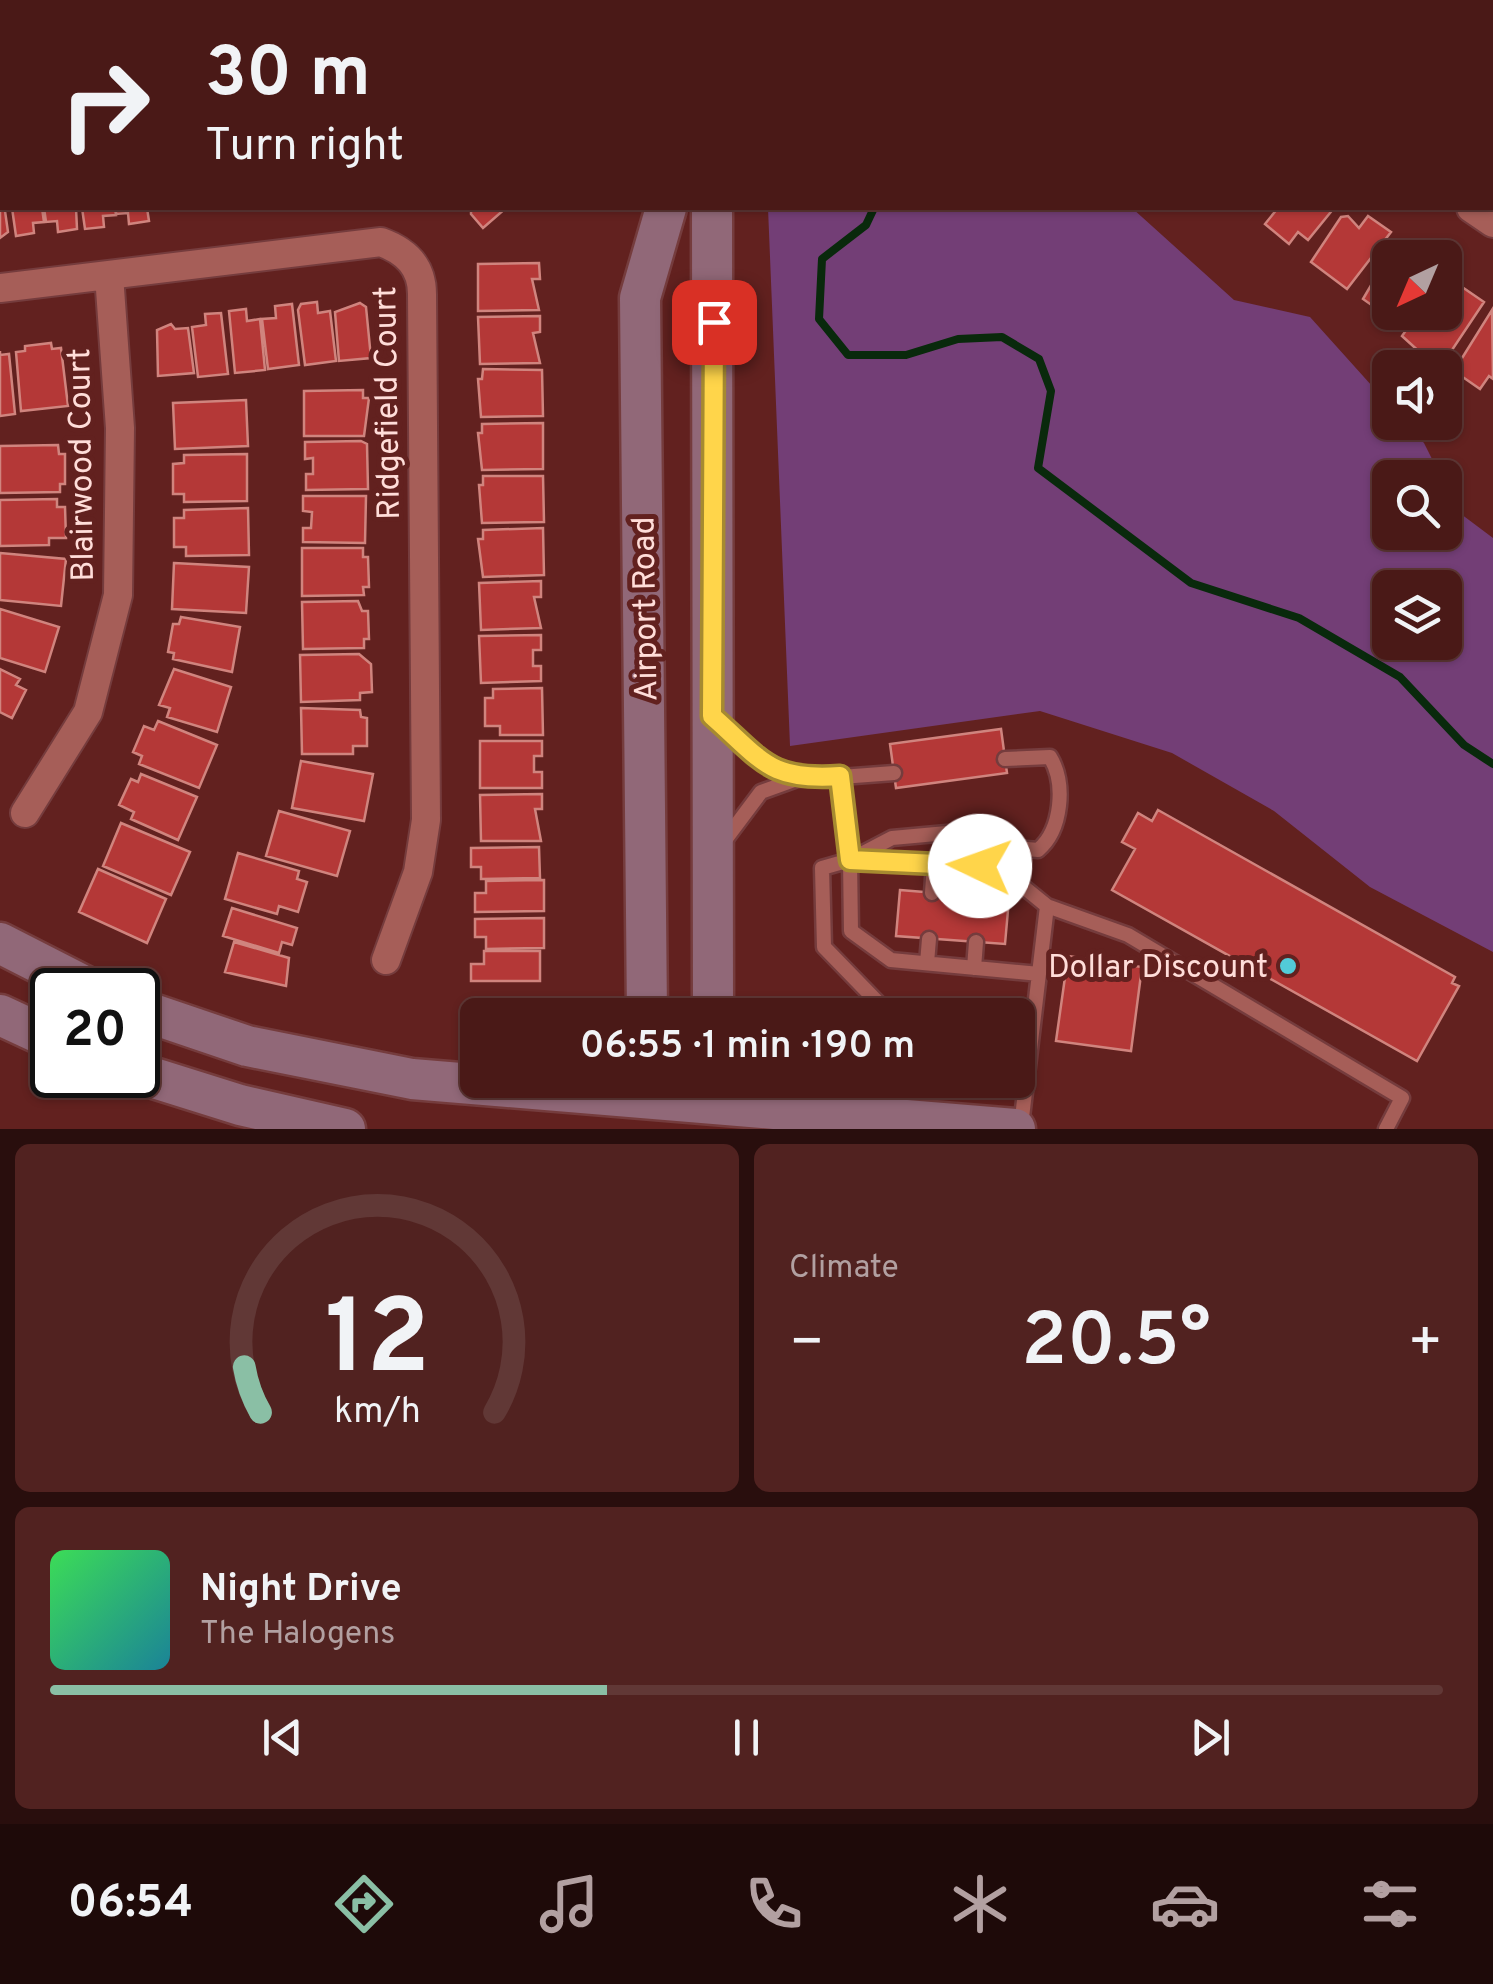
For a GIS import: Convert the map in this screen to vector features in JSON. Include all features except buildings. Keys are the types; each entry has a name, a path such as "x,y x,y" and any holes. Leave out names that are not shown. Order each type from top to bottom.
{"main road":[{"name":"Airport Road","path":"647,998 640,298 665,210"},
{"path":"681,210 686,229 690,375 694,390 702,398 715,399"},
{"name":"Airport Road","path":"712,210 713,998"},
{"path":"0,943 49,968"},
{"path":"0,1015 30,1029"},
{"path":"160,1016 247,1046 412,1080 648,1103 1018,1129"},
{"path":"160,1080 240,1106 344,1129"}],"street":[{"name":"Ridgefield Court","path":"0,288 382,242 398,248 417,267 422,283 426,820 418,872 386,960"},
{"name":"Blairwood Court","path":"26,813 88,712 118,594 120,428 109,276"}],"lane":[{"path":"712,716 770,768 796,779"},
{"path":"874,998 824,947 822,868 850,860 892,838 969,831 1014,848 1038,850 1055,827 1059,772 1050,757 1005,759"},
{"path":"712,857 762,792 796,779 894,772"},
{"path":"840,776 850,860 851,932 890,960 1039,974"},
{"path":"850,860 999,867 1047,906 1128,935 1402,1098 1386,1129"},
{"path":"932,893 934,864"},
{"path":"978,896 980,866"},
{"path":"1034,998 1047,906"},
{"path":"927,963 929,938"},
{"path":"974,968 976,942"},
{"path":"1018,1129 1020,1098"}],"shaded area":[{"path":"768,210 1134,210 1234,300 1310,317 1372,386 1372,440 1424,443 1432,460 1372,460 1372,550 1462,550 1462,515 1493,538 1493,952 1370,887 1274,811 1172,753 1040,711 790,746"}],"waterway":[{"path":"873,210 866,225 822,259 819,319 848,355 906,355 958,339 1002,337 1039,359 1051,391 1038,468 1191,583 1299,618 1400,677 1464,745 1493,764"}],"place":[{"name":"Dollar Discount","path":"1288,966"}],"route":[{"path":"714,322 712,716 770,768 796,779 840,776 850,860 980,866"}]}
